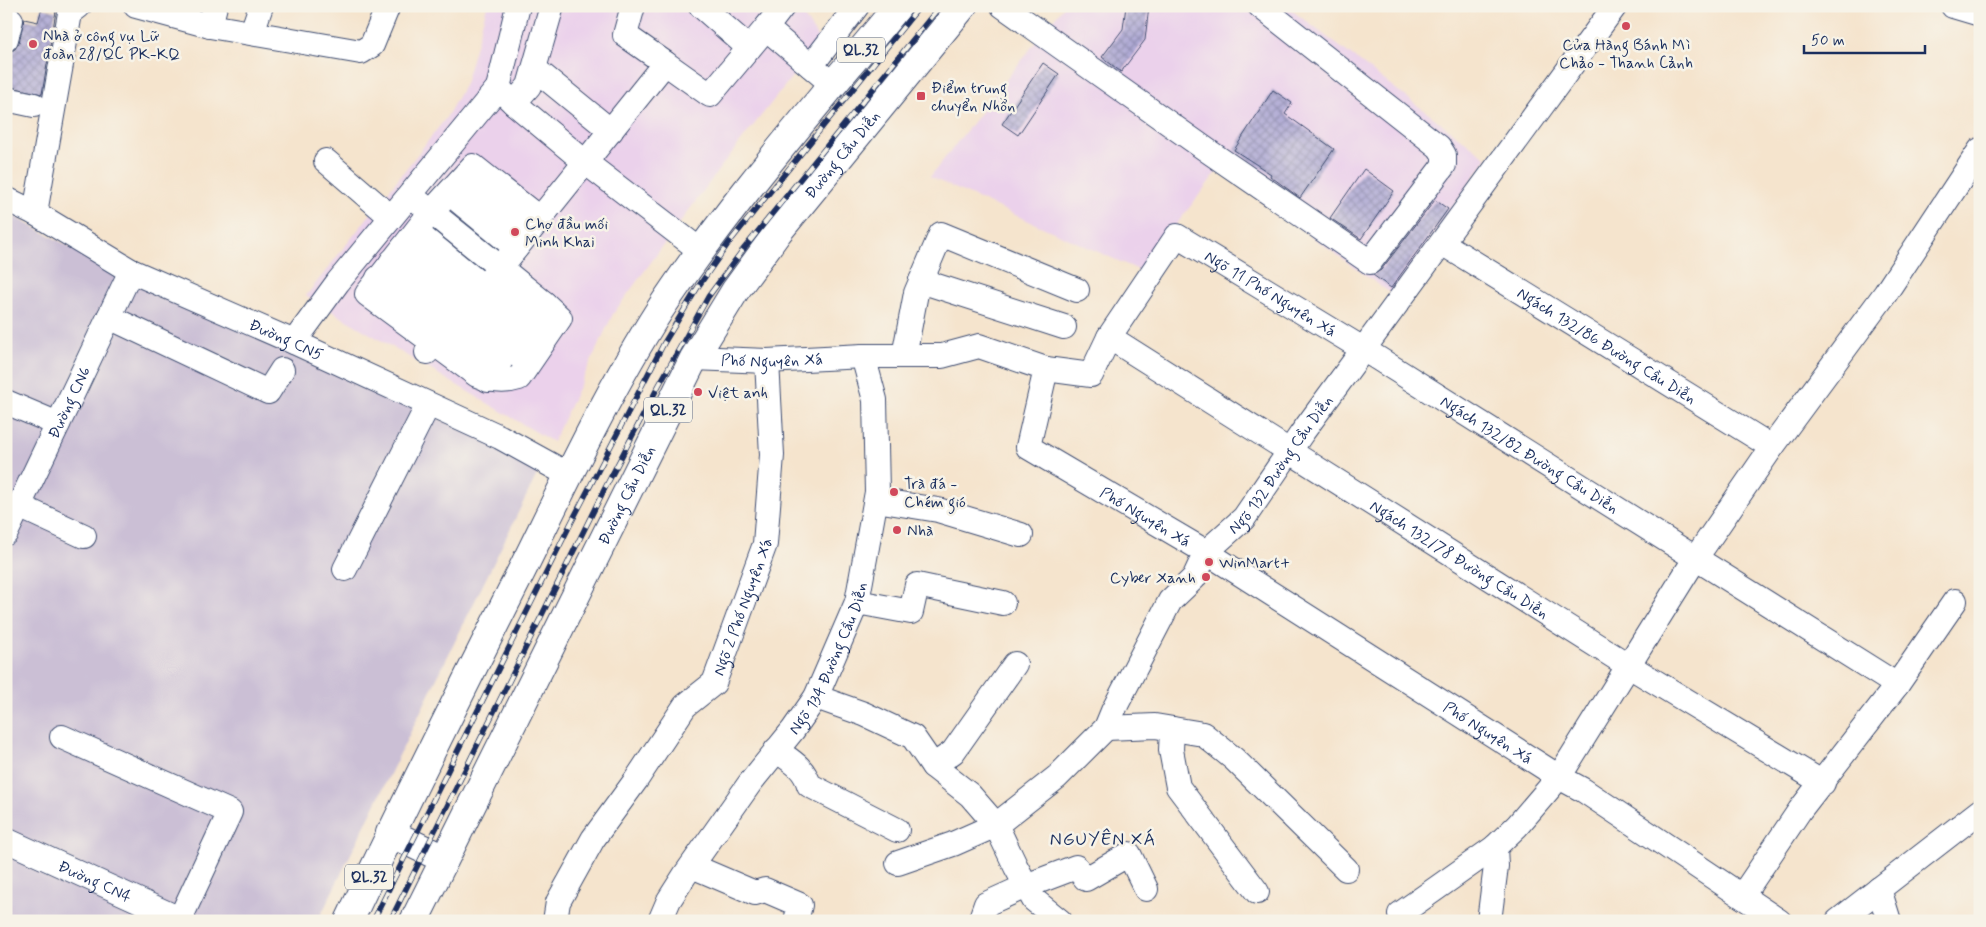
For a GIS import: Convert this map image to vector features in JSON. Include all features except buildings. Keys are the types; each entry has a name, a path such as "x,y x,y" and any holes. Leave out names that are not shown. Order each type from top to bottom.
{"highway":[{"name":"QL.32","path":"349,921 390,834 569,475 613,391 658,312 709,237 832,84 898,6"},
{"name":"Đường Cầu Diễn","path":"414,921 694,358 735,291 778,232 963,6"},
{"path":"390,834 444,859"}],"street":[{"path":"35,213 70,13 78,6"},
{"path":"136,6 213,16 252,32 361,52 372,45 388,6"},
{"path":"252,32 261,6"},
{"path":"506,95 518,6"},
{"path":"294,342 338,282 410,195 506,95 530,86 552,6"},
{"path":"633,6 625,34 710,95 783,6"},
{"path":"701,6 749,48"},
{"path":"811,66 857,6"},
{"path":"1004,6 1370,262 1444,165 1444,155 1439,147 1260,6"},
{"name":"Ngõ 132 Đường Cầu Diễn","path":"898,863 953,844 996,825 1057,777 1106,728 1170,601 1194,578 1206,552 1244,518 1364,349 1615,6"},
{"path":"1953,6 1979,14"},
{"path":"766,28 832,84"},
{"path":"465,309 665,64"},
{"path":"535,69 611,131"},
{"path":"506,95 585,162 701,251"},
{"path":"6,98 34,105"},
{"path":"1400,914 1495,847 1517,826 1558,777 1695,559 1772,447 1885,294 1980,150"},
{"path":"326,161 391,217"},
{"path":"515,342 465,309 367,294 432,212 473,166 528,233"},
{"path":"454,187 528,233"},
{"path":"410,195 432,212 465,309"},
{"name":"Đường CN5","path":"6,199 35,213 131,271 294,342 500,437 569,475"},
{"path":"904,356 916,294 942,234 1077,290"},
{"name":"Ngõ 11 Phố Nguyên Xá","path":"1109,337 1177,236 1364,349"},
{"name":"Ngách 132/86 Đường Cầu Diễn","path":"1442,243 1772,447"},
{"path":"397,255 465,309 515,342 540,348"},
{"path":"397,255 465,309 515,342 540,348"},
{"name":"Đường CN6","path":"6,533 131,271"},
{"path":"921,281 1064,326"},
{"path":"109,318 268,392 282,370"},
{"path":"1046,369 1091,375 1109,337"},
{"name":"Ngách 132/78 Đường Cầu Diễn","path":"1109,337 1291,450 1628,666 1823,783"},
{"path":"515,342 508,382 518,378 540,348"},
{"name":"Phố Nguyên Xá","path":"694,358 767,360 863,356 942,356 979,346 1046,369 1028,447 1206,552 1558,777 1583,790 1779,921"},
{"name":"Ngách 132/82 Đường Cầu Diễn","path":"1364,349 1897,686"},
{"name":"Ngõ 134 Đường Cầu Diễn","path":"660,921 669,900 692,866 750,784 816,697 857,602 877,492 875,400 863,356"},
{"name":"Ngõ 2 Phố Nguyên Xá","path":"555,921 558,902 593,838 636,780 685,706 714,683 764,544 772,456 767,360"},
{"path":"6,402 58,424"},
{"path":"345,570 428,404"},
{"path":"876,500 938,510 1021,534"},
{"path":"19,506 84,536"},
{"path":"857,602 911,612 917,585 1003,603"},
{"path":"1742,896 1800,810 1897,686 1955,601"},
{"path":"933,766 952,752 1015,664"},
{"path":"816,697 864,714 913,737 933,766 970,794 996,825 1034,900 1060,921"},
{"path":"1106,728 1155,726 1203,734 1234,759 1346,869"},
{"path":"1172,729 1171,750 1178,787 1257,892"},
{"path":"62,737 230,812 182,920"},
{"path":"776,750 800,767 806,775 809,785 897,830"},
{"path":"1838,921 1980,811"},
{"name":"Đường CN4","path":"6,840 182,920"},
{"path":"1489,921 1496,866 1495,847"},
{"path":"980,921 986,904 1026,886 1076,867 1086,879 1130,854 1146,889"},
{"path":"692,866 755,893 765,890 800,905 796,921"},
{"path":"1879,889 1889,921"}],"shaded area":[{"name":"Chợ đầu mối Minh Khai","path":"487,6 797,6 820,41 720,168 613,314 553,442 306,296 446,118 465,84"},
{"path":"1064,6 1286,6 1487,158 1392,294 1218,170 1141,271 930,177"},
{"path":"6,212 85,255 541,466 318,921 6,921"}],"railway":[{"path":"373,921 570,525 664,343 698,287 728,244 920,6"},
{"path":"390,921 603,492 708,297 742,251 940,6"}],"place":[{"name":"Cửa Hàng Bánh Mì Chảo - Thanh Cảnh","path":"1626,26"},
{"name":"Nhà ở công vụ Lữ đoàn 28/QC PK-KQ","path":"33,44"},
{"name":"Điểm trung chuyển Nhổn","path":"921,96"},
{"name":"Chợ đầu mối Minh Khai","path":"515,232"},
{"name":"Việt anh","path":"698,392"},
{"name":"Trà đá - Chém gió","path":"894,492"},
{"name":"Nhà","path":"897,530"},
{"name":"WinMart+","path":"1209,562"},
{"name":"Cyber Xanh","path":"1206,577"}],"district":[{"name":"NGUYÊN XÁ","path":"1103,839"}]}
